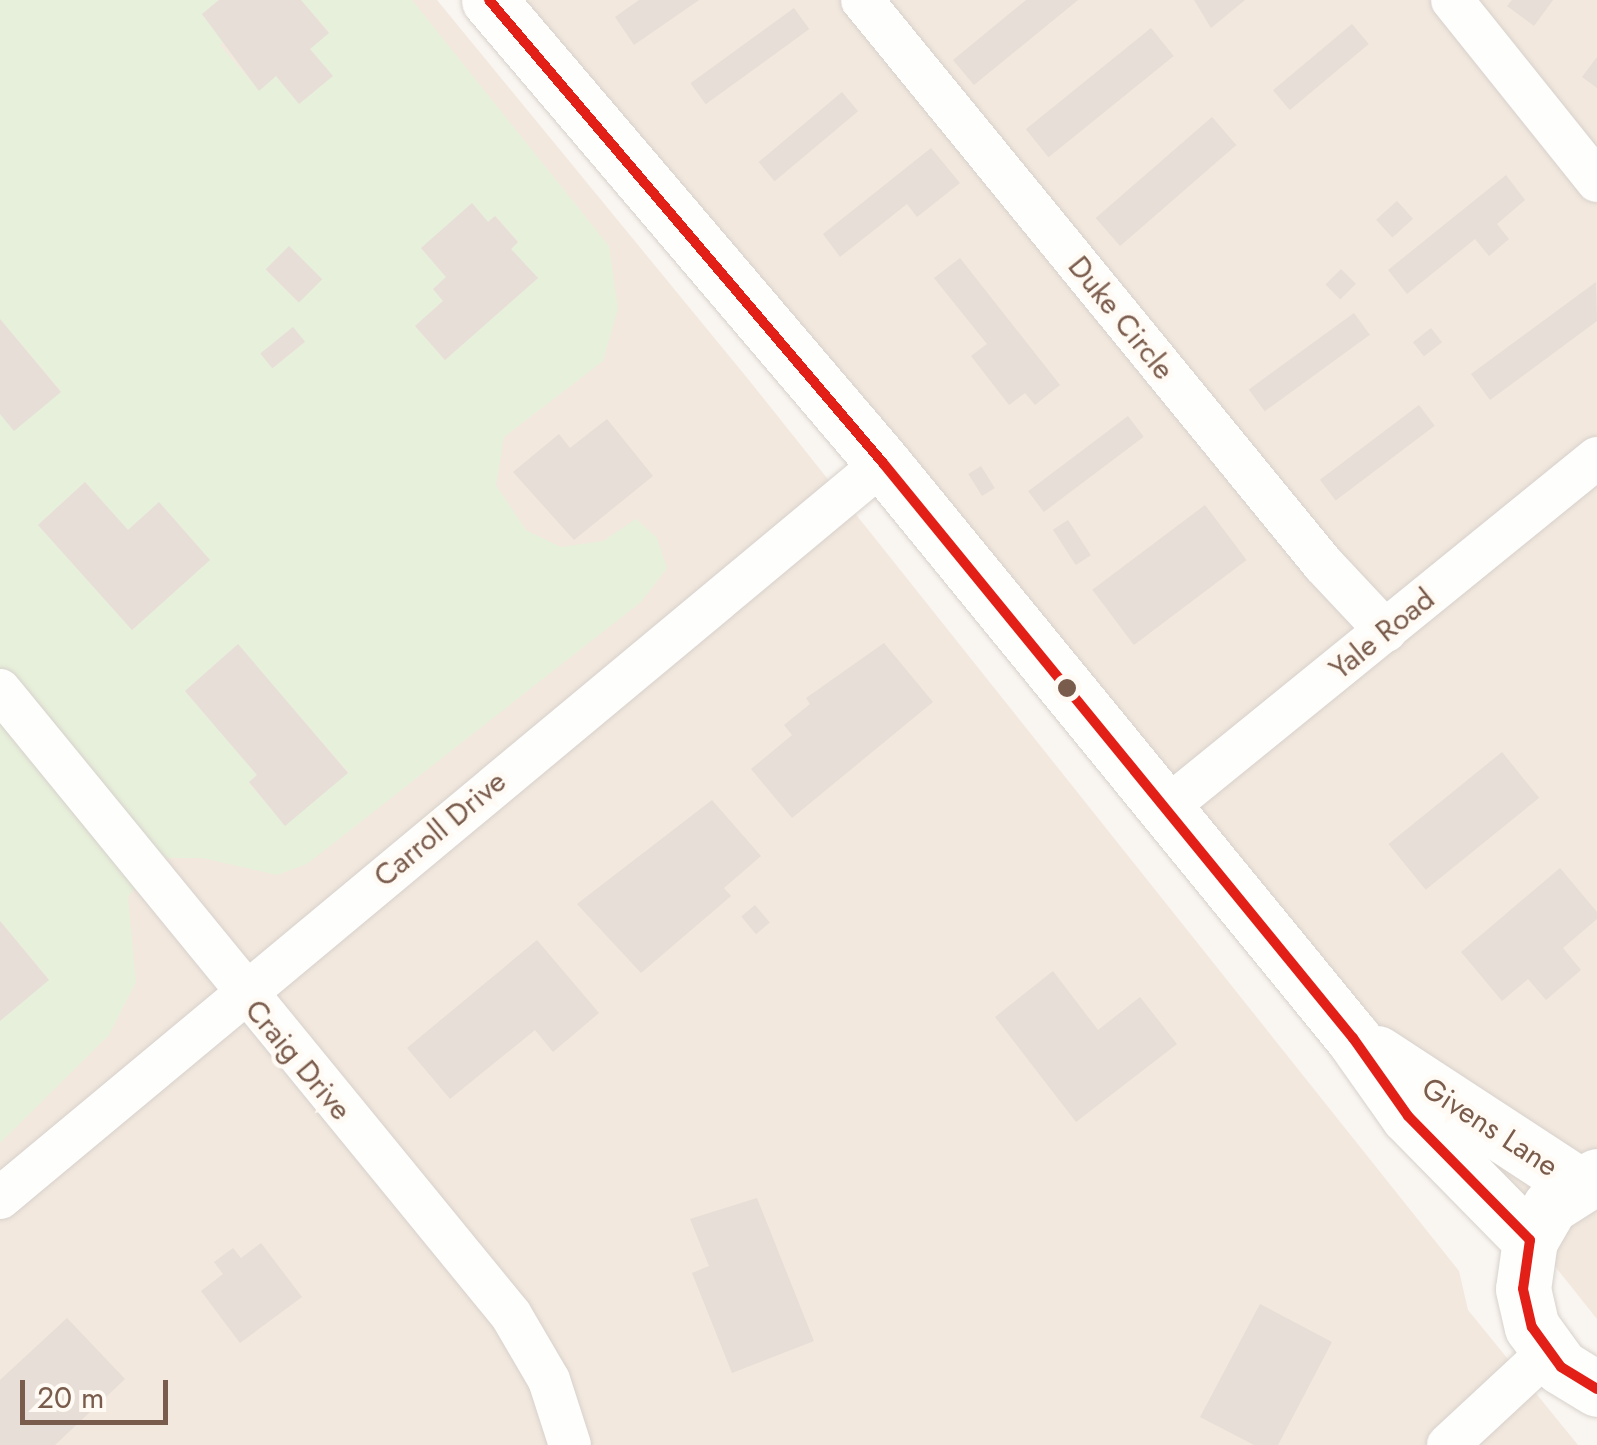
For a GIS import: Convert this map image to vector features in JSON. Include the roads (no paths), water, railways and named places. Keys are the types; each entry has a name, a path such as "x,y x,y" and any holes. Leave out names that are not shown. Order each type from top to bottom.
{"street":[{"name":"Givens Lane","path":"489,0 883,464 1353,1038 1408,1116 1530,1240"},
{"name":"Duke Circle","path":"862,0 1323,564 1386,631"},
{"path":"1452,0 1597,181"},
{"name":"Yale Road","path":"1166,808 1597,458"},
{"name":"Carroll Drive","path":"0,1198 883,464"},
{"name":"Craig Drive","path":"0,690 243,995 512,1315 549,1380 570,1445"},
{"name":"Givens Lane","path":"1353,1038 1587,1180"},
{"path":"1587,1180 1550,1206 1530,1240 1523,1289 1532,1328 1561,1367 1597,1389"},
{"path":"1448,1445 1549,1350"}]}
